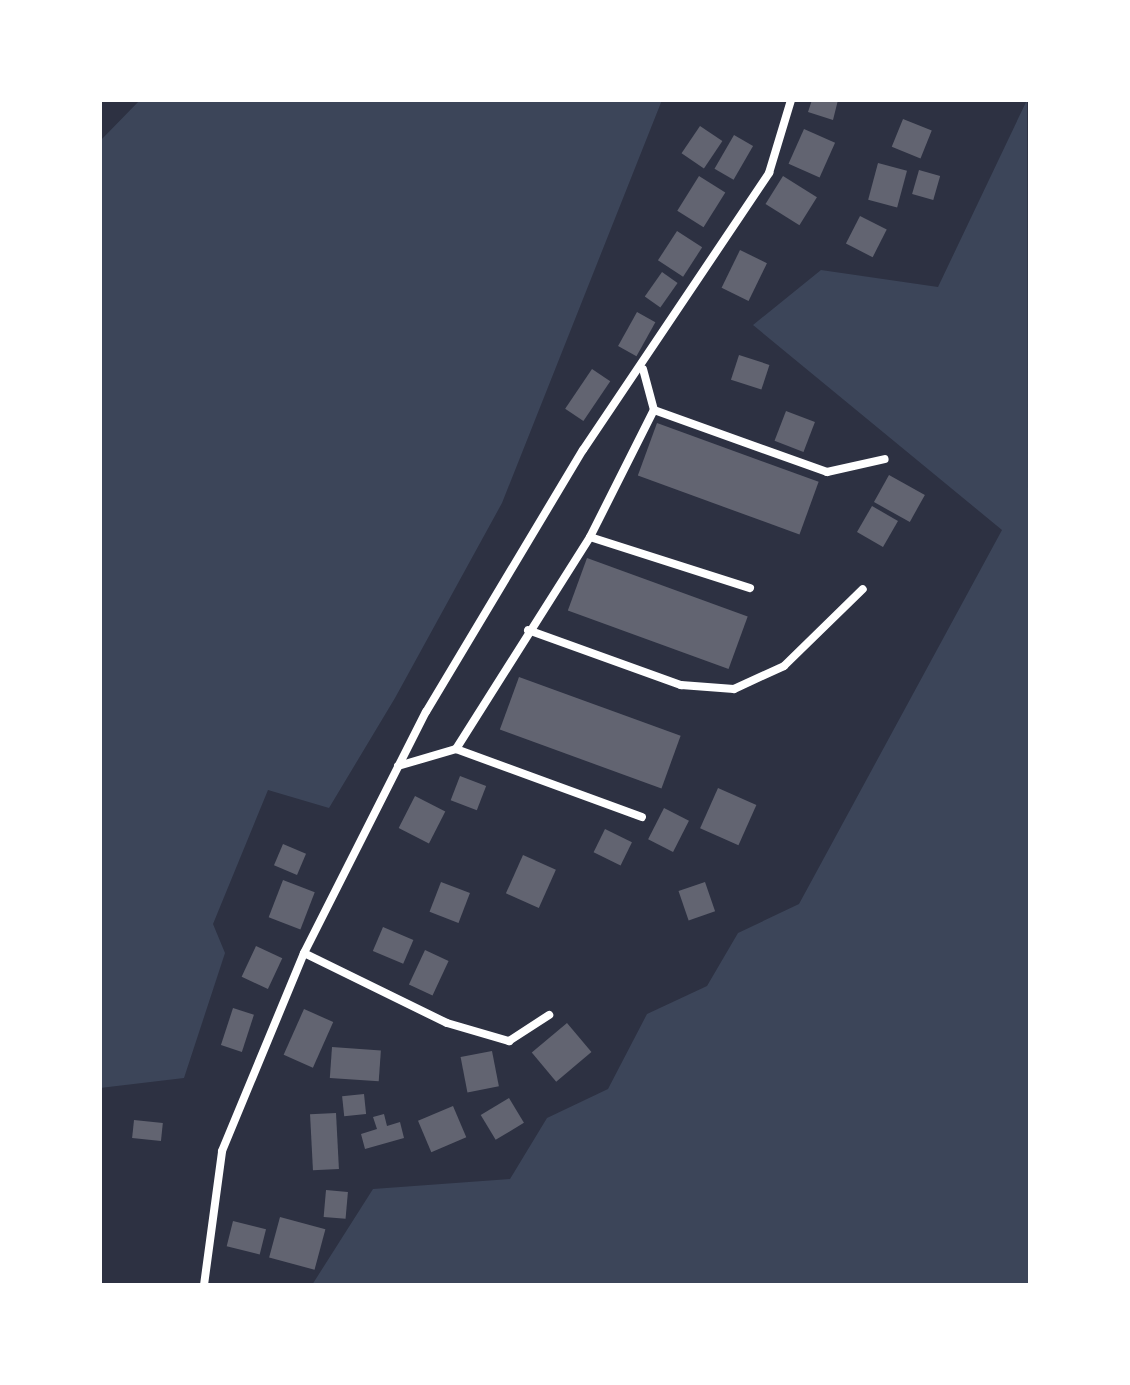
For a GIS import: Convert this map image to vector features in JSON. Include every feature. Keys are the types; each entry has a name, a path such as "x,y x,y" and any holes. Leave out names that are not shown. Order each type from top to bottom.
{"street":[{"path":"204,1285 222,1151 304,953 398,766 583,450 643,369 769,173 791,100"},
{"path":"456,749 528,630 590,537 654,410 643,369"},
{"path":"654,410 827,472 885,459"},
{"path":"590,537 750,588"},
{"path":"528,630 681,685 734,689 784,666 863,589"},
{"path":"398,766 456,749 642,817"},
{"path":"304,953 447,1023 509,1041 549,1015"}],"shaded area":[{"path":"140,100 662,100 502,503 395,698 329,808 268,790 213,924 225,953 184,1078 100,1088 100,141"},
{"path":"1027,100 1030,1285 312,1285 373,1189 510,1179 547,1118 608,1089 647,1014 707,986 738,933 799,904 1002,530 753,325 821,270 938,287"}],"building":[{"path":"812,100 838,100 833,120 808,112"},
{"path":"903,119 932,131 921,158 892,147"},
{"path":"700,126 722,141 704,168 682,153"},
{"path":"804,129 835,143 820,178 789,164"},
{"path":"734,135 753,146 734,180 714,169"},
{"path":"878,163 907,171 897,207 868,200"},
{"path":"919,170 940,176 933,200 912,194"},
{"path":"699,176 725,192 704,227 677,211"},
{"path":"783,176 817,197 799,225 766,204"},
{"path":"860,216 887,230 873,257 846,244"},
{"path":"677,231 702,247 683,277 658,260"},
{"path":"740,250 767,263 749,301 722,288"},
{"path":"662,272 678,283 660,307 645,297"},
{"path":"637,312 655,322 636,356 618,346"},
{"path":"739,355 769,365 761,390 731,380"},
{"path":"592,369 610,381 583,421 565,409"},
{"path":"786,411 815,422 803,452 775,441"},
{"path":"657,423 819,482 799,534 638,476"},
{"path":"889,475 925,495 910,522 874,502"},
{"path":"872,506 898,521 883,547 857,532"},
{"path":"587,558 748,616 729,669 568,611"},
{"path":"519,677 681,736 661,788 500,730"},
{"path":"460,776 486,786 477,810 451,800"},
{"path":"718,788 756,805 738,845 700,828"},
{"path":"415,796 445,811 429,844 399,828"},
{"path":"664,808 689,821 673,852 648,839"},
{"path":"605,829 632,842 621,866 594,852"},
{"path":"283,844 306,854 297,875 274,865"},
{"path":"523,855 556,870 539,908 506,893"},
{"path":"283,880 315,892 300,930 269,917"},
{"path":"441,882 470,893 458,923 430,912"},
{"path":"705,882 715,911 689,920 679,891"},
{"path":"383,927 413,940 403,964 373,951"},
{"path":"256,946 282,958 268,989 242,977"},
{"path":"425,950 449,961 433,995 409,984"},
{"path":"233,1008 254,1015 242,1052 221,1045"},
{"path":"304,1009 333,1022 313,1068 284,1055"},
{"path":"567,1023 591,1052 556,1082 532,1053"},
{"path":"332,1047 381,1050 379,1081 330,1078"},
{"path":"492,1051 499,1086 467,1092 461,1057"},
{"path":"364,1094 366,1114 344,1116 342,1096"},
{"path":"509,1098 524,1123 496,1140 481,1115"},
{"path":"453,1106 466,1137 431,1152 418,1121"},
{"path":"336,1113 339,1169 313,1170 310,1114"},
{"path":"384,1114 387,1126 400,1122 404,1138 365,1149 361,1134 377,1129 373,1117"},
{"path":"134,1120 163,1123 161,1141 132,1138"},
{"path":"326,1190 348,1192 346,1219 324,1217"},
{"path":"280,1217 325,1229 315,1270 269,1258"},
{"path":"233,1221 266,1229 260,1254 227,1246"}]}
